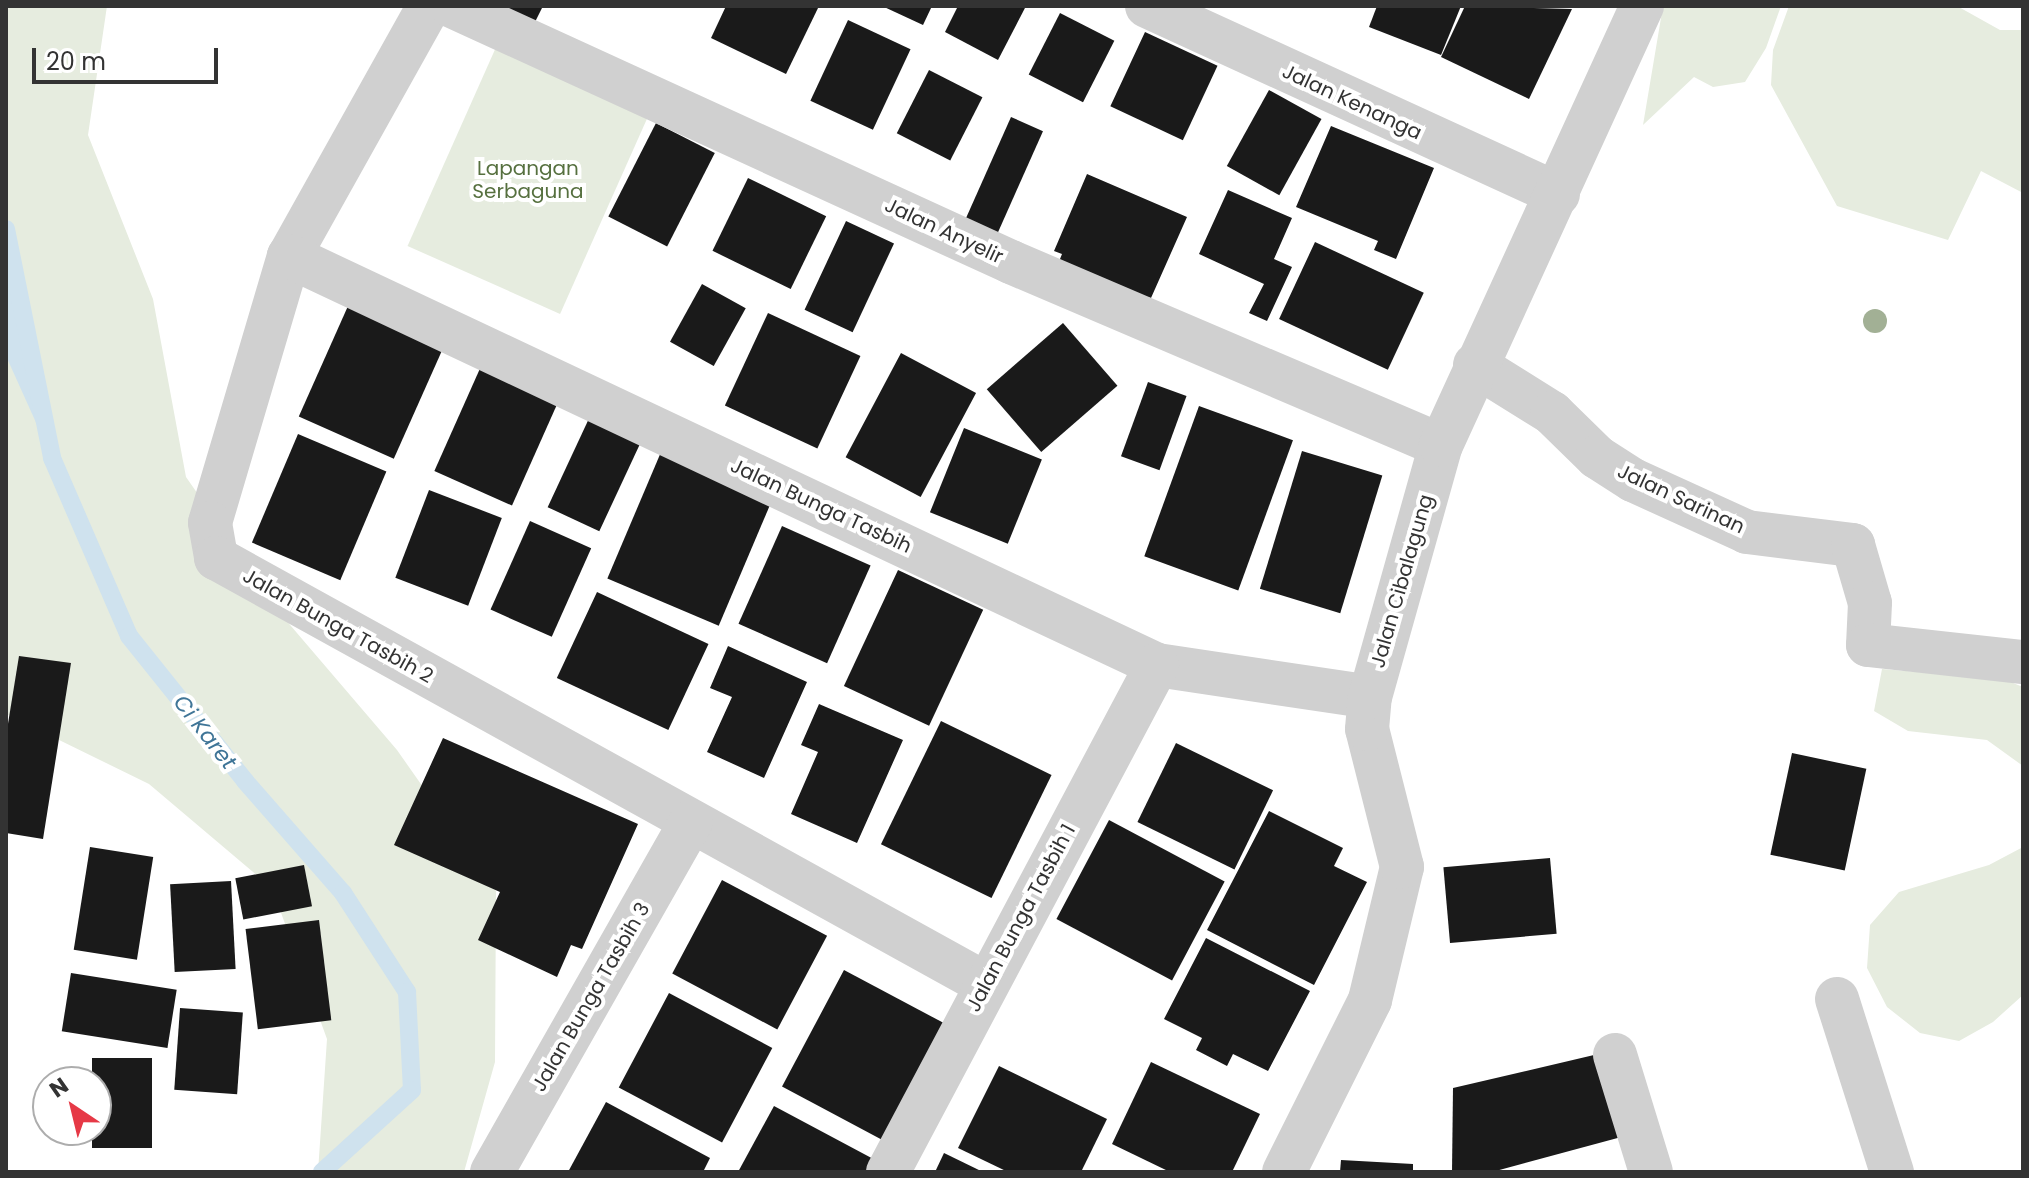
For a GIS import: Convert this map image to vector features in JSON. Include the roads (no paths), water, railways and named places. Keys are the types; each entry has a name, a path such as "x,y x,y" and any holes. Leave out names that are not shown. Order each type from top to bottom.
{"street":[{"name":"Jalan Bunga Tasbih 2","path":"429,6 289,256 210,523 216,558 986,984"},
{"name":"Jalan Anyelir","path":"452,6 1011,262 1441,445"},
{"name":"Jalan Kenanga","path":"1147,6 1558,194"},
{"name":"Jalan Cibalagung","path":"1284,1172 1370,1000 1402,867 1367,729 1370,697 1441,445 1642,6"},
{"name":"Jalan Bunga Tasbih","path":"289,256 1157,665 1370,697"},
{"name":"Jalan Sarinan","path":"1475,365 1552,413 1597,457 1633,480 1747,532 1853,545 1870,603 1868,645 2023,662"},
{"name":"Jalan Bunga Tasbih 1","path":"888,1172 1157,665"},
{"name":"Jalan Bunga Tasbih 3","path":"492,1172 691,822"},
{"path":"1837,999 1892,1172"},
{"path":"1615,1055 1651,1172"}],"water":[{"path":"6,231 52,458 6,356"}],"waterway":[{"name":"Ci Karet","path":"6,229 52,458 129,636 245,781 343,893 407,992 412,1090 322,1172"}],"park label":[{"name":"Lapangan Serbaguna","path":"528,180"}]}
